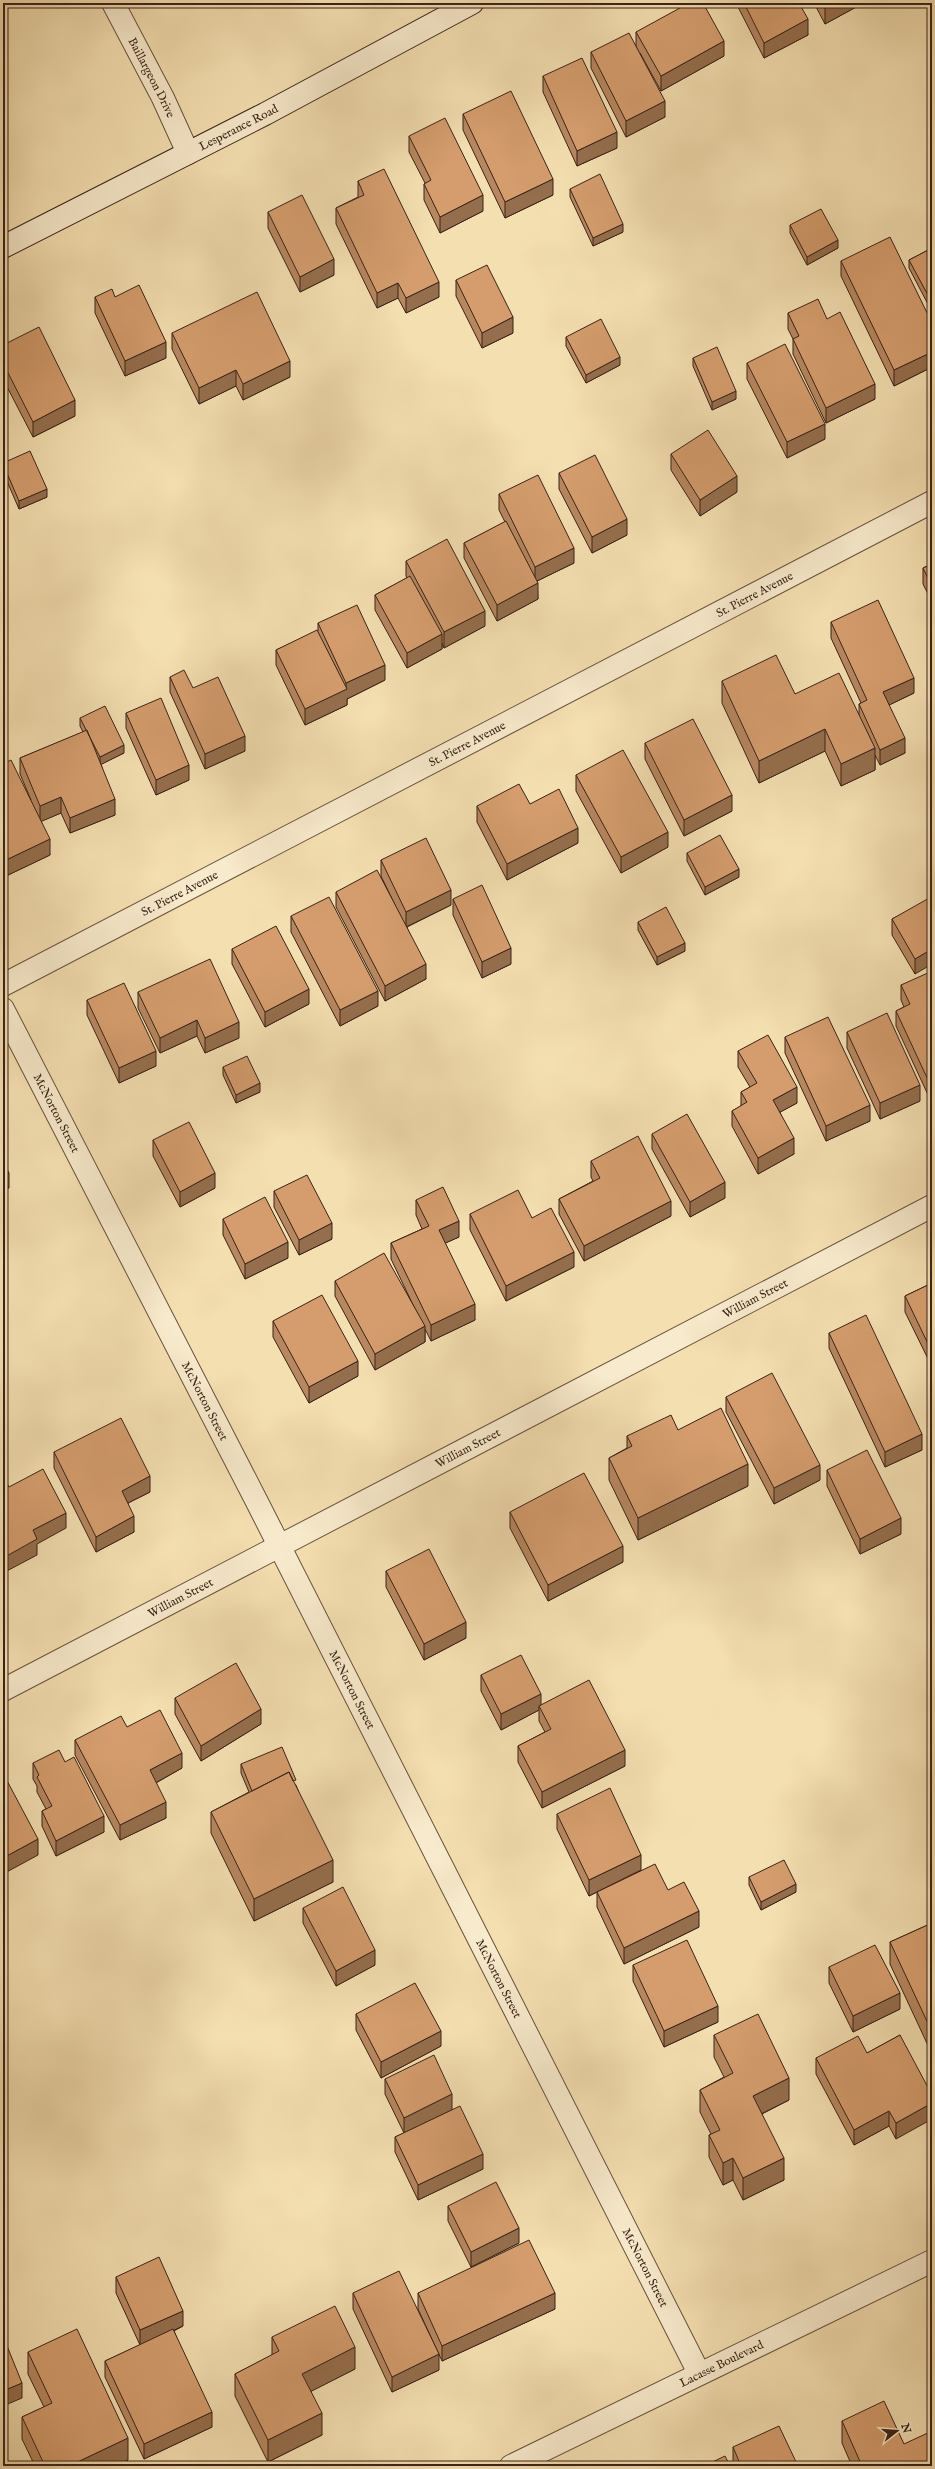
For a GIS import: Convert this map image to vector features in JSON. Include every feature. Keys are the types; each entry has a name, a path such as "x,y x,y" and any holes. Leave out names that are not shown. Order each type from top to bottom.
{"street":[{"name":"Baillargeon Drive","path":"113,3 163,98 188,153"},
{"name":"Lesperance Road","path":"3,247 188,153 472,3"},
{"name":"St. Pierre Avenue","path":"3,986 932,502"},
{"name":"McNorton Street","path":"3,1009 279,1546 699,2372"},
{"name":"William Street","path":"3,1690 932,1206"},
{"name":"Lacasse Boulevard","path":"511,2466 699,2372 932,2260"}],"building":[{"path":"689,3 703,3 724,41 661,76 636,32"},
{"path":"744,3 799,3 808,19 764,43"},
{"path":"822,3 835,3 825,8"},
{"path":"3,13 6,19 3,20"},
{"path":"629,33 665,101 626,121 591,52"},
{"path":"582,58 617,132 577,151 543,76"},
{"path":"511,91 553,179 505,202 463,114"},
{"path":"445,118 483,195 440,217 424,184 431,180 409,136"},
{"path":"384,169 439,282 406,298 398,283 377,293 336,208 364,195 358,181"},
{"path":"600,174 623,224 593,238 570,189"},
{"path":"302,195 334,259 300,277 268,212"},
{"path":"821,209 838,240 807,257 790,225"},
{"path":"890,237 932,323 932,352 894,370 841,261"},
{"path":"932,248 932,299 930,299 909,260"},
{"path":"487,265 513,317 482,333 456,280"},
{"path":"139,285 166,342 125,361 95,297 112,289 115,297"},
{"path":"257,292 290,361 243,384 236,370 199,388 172,333"},
{"path":"818,299 827,319 840,312 875,384 826,408 793,339 799,336 788,313"},
{"path":"601,319 620,357 586,375 566,337"},
{"path":"39,327 75,400 33,422 3,363 3,345"},
{"path":"785,344 825,424 787,442 747,363"},
{"path":"717,347 736,391 712,402 693,358"},
{"path":"708,430 737,476 700,500 671,454"},
{"path":"30,451 47,489 19,501 3,463"},
{"path":"595,455 627,519 592,537 559,473"},
{"path":"538,475 574,548 535,567 499,494"},
{"path":"506,521 538,583 497,605 464,543"},
{"path":"447,539 485,611 444,632 406,561"},
{"path":"932,564 932,587 923,568"},
{"path":"410,576 442,634 407,653 375,595"},
{"path":"878,600 914,678 883,692 905,738 880,750 859,704 867,700 831,622"},
{"path":"357,605 385,665 346,683 318,623"},
{"path":"317,630 347,689 305,709 276,650"},
{"path":"776,655 795,694 839,673 875,748 841,764 825,729 759,761 722,681"},
{"path":"184,670 193,688 218,677 245,736 205,754 170,677"},
{"path":"161,698 189,765 156,780 126,713"},
{"path":"105,706 124,745 100,757 80,718"},
{"path":"693,719 732,795 684,820 645,743"},
{"path":"87,730 115,799 70,818 61,797 40,806 20,758"},
{"path":"623,750 668,832 621,857 576,775"},
{"path":"11,760 50,839 4,861 3,764"},
{"path":"519,784 530,804 559,789 578,828 507,864 477,806"},
{"path":"720,835 739,869 705,887 687,853"},
{"path":"426,838 451,890 406,912 381,860"},
{"path":"377,870 426,964 385,986 336,892"},
{"path":"482,885 511,948 482,962 453,899"},
{"path":"329,897 378,991 340,1010 291,916"},
{"path":"931,897 932,949 915,959 892,919"},
{"path":"666,907 685,943 657,957 638,922"},
{"path":"276,926 309,989 265,1012 232,949"},
{"path":"210,959 239,1022 205,1038 197,1020 160,1038 138,992"},
{"path":"930,972 932,976 932,1080 929,1082 896,1011 910,1004 901,985"},
{"path":"124,983 156,1051 119,1068 87,1000"},
{"path":"887,1013 920,1085 880,1103 847,1032"},
{"path":"828,1017 870,1105 826,1126 785,1037"},
{"path":"768,1035 797,1087 773,1100 794,1138 758,1158 732,1111 747,1102 741,1092 757,1083 738,1051"},
{"path":"247,1056 260,1083 236,1095 223,1067"},
{"path":"687,1114 725,1182 690,1202 652,1134"},
{"path":"189,1122 215,1173 180,1192 153,1140"},
{"path":"638,1136 671,1201 584,1246 559,1199 600,1178 591,1161"},
{"path":"3,1160 9,1173 3,1176"},
{"path":"307,1175 332,1223 299,1240 274,1191"},
{"path":"443,1187 459,1221 439,1230 475,1304 431,1325 391,1243 429,1226 416,1200"},
{"path":"518,1190 532,1218 551,1208 574,1252 506,1286 470,1214"},
{"path":"265,1197 288,1242 245,1264 223,1219"},
{"path":"384,1253 425,1326 375,1354 335,1281"},
{"path":"932,1283 932,1352 905,1296"},
{"path":"322,1295 358,1361 309,1387 273,1321"},
{"path":"866,1315 922,1434 885,1452 829,1333"},
{"path":"772,1373 820,1465 774,1488 726,1397"},
{"path":"721,1408 748,1464 638,1518 609,1458 632,1446 627,1436 671,1415 678,1430"},
{"path":"121,1418 150,1476 122,1491 134,1516 96,1537 54,1452"},
{"path":"867,1450 901,1518 860,1539 827,1470"},
{"path":"43,1469 66,1513 33,1530 37,1539 3,1558 3,1476 9,1487"},
{"path":"584,1473 623,1546 548,1585 510,1512"},
{"path":"429,1549 466,1622 424,1644 386,1571"},
{"path":"521,1655 541,1694 501,1714 481,1675"},
{"path":"236,1663 261,1709 201,1746 175,1698"},
{"path":"589,1680 625,1750 542,1792 518,1746 551,1729 539,1706"},
{"path":"160,1710 182,1753 150,1770 166,1802 120,1825 75,1740 121,1716 127,1727"},
{"path":"282,1747 296,1780 293,1781 289,1772 252,1791 241,1764"},
{"path":"59,1750 65,1762 74,1757 104,1816 56,1841 42,1811 52,1806 37,1777 39,1775 33,1763"},
{"path":"289,1772 333,1860 254,1899 211,1812"},
{"path":"5,1777 38,1839 3,1858 3,1778"},
{"path":"610,1788 641,1855 589,1880 557,1814"},
{"path":"784,1860 796,1884 761,1902 749,1877"},
{"path":"655,1864 668,1890 684,1882 699,1911 624,1948 597,1892"},
{"path":"343,1887 375,1950 336,1971 303,1908"},
{"path":"932,1923 932,2032 890,1942"},
{"path":"687,1940 718,2006 664,2031 633,1965"},
{"path":"875,1945 900,1993 853,2016 829,1967"},
{"path":"415,1983 441,2031 381,2062 356,2014"},
{"path":"758,2014 789,2078 753,2096 784,2158 743,2178 733,2158 723,2163 709,2135 720,2130 700,2090 733,2073 714,2035"},
{"path":"900,2035 932,2095 932,2103 896,2123 889,2111 854,2130 816,2058 858,2036 867,2053"},
{"path":"434,2055 452,2094 404,2118 385,2079"},
{"path":"460,2106 483,2154 418,2185 395,2137"},
{"path":"496,2182 519,2228 471,2252 448,2206"},
{"path":"529,2240 555,2293 442,2346 418,2293"},
{"path":"159,2257 183,2311 140,2330 116,2277"},
{"path":"399,2271 439,2354 392,2377 353,2293"},
{"path":"335,2306 355,2347 302,2374 322,2413 268,2440 235,2374 279,2351 272,2337"},
{"path":"77,2329 128,2438 69,2466 45,2466 22,2417 52,2403 28,2352"},
{"path":"173,2329 212,2412 144,2444 105,2361"},
{"path":"3,2336 22,2383 3,2391"},
{"path":"884,2401 904,2444 932,2431 932,2466 862,2466 842,2421"},
{"path":"779,2426 798,2466 741,2466 733,2447"},
{"path":"725,2456 730,2466 704,2466"}]}
